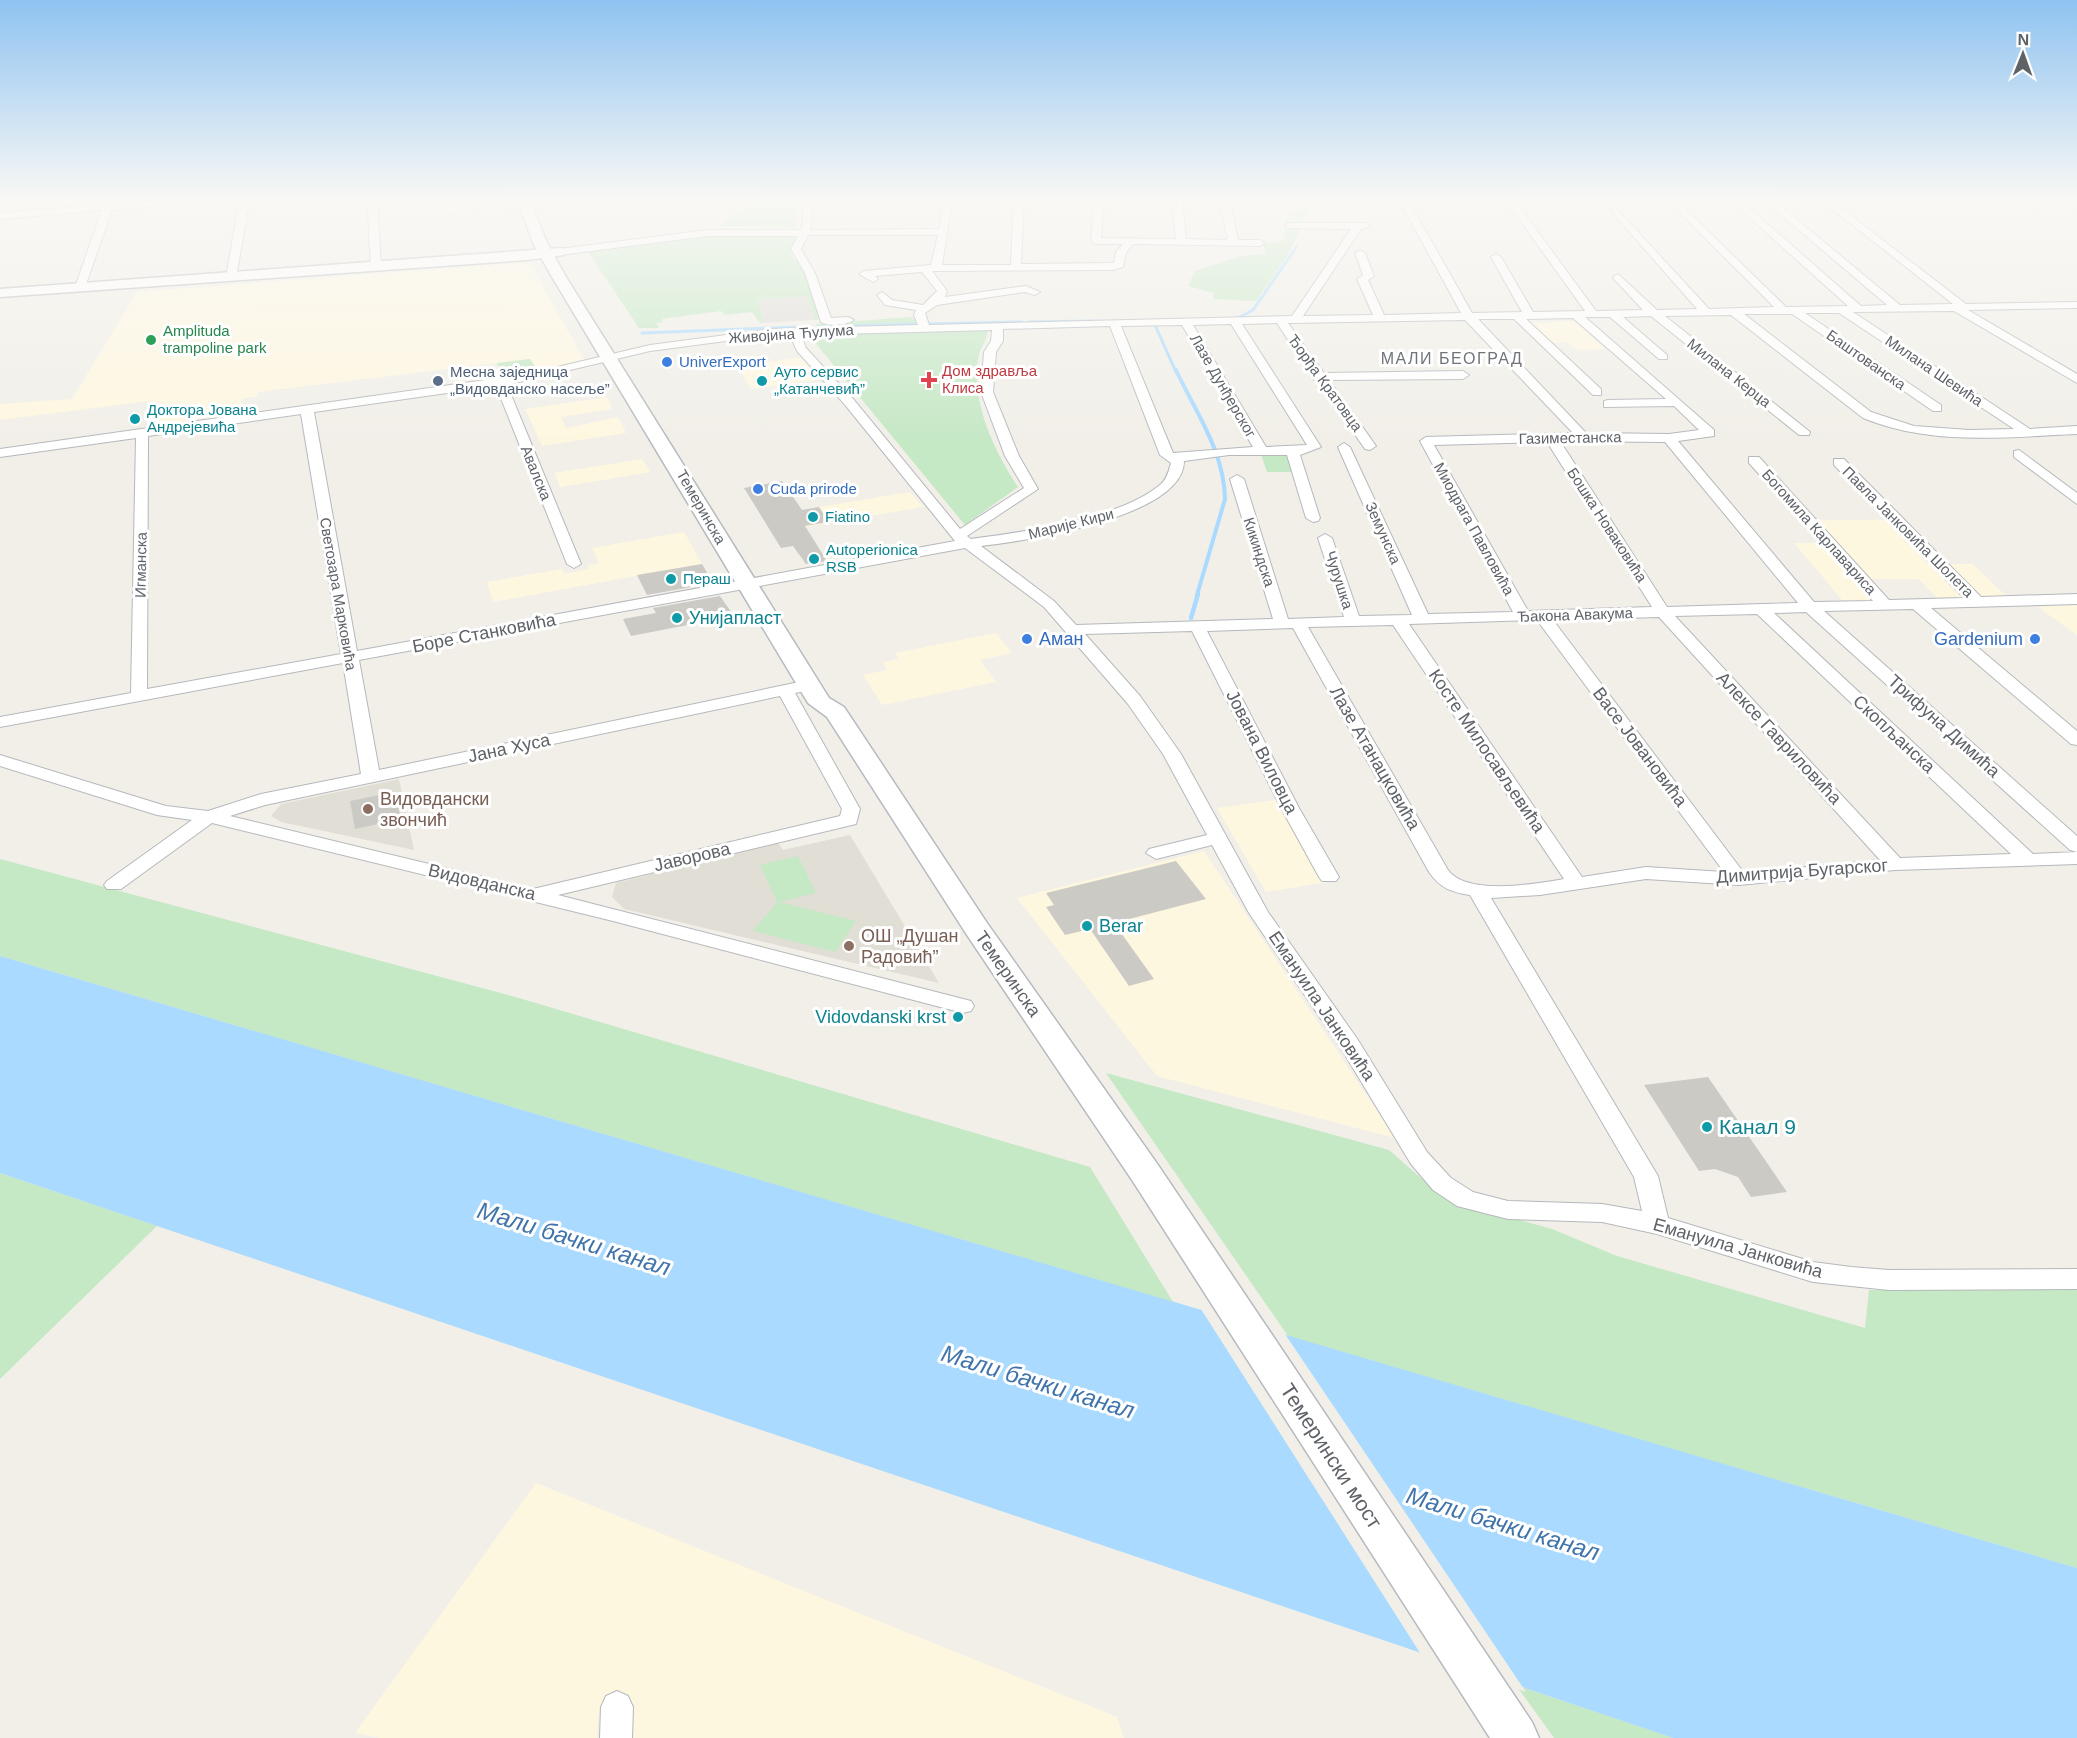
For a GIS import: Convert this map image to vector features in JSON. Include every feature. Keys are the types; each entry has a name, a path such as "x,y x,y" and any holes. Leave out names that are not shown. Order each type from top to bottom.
{"main road":[{"name":"Темеринска","path":"572,279 704,510 753,583 838,700 836,712"},
{"name":"Темеринска","path":"753,583 820,703 836,712 980,933 1146,1174"},
{"name":"Темерински мост","path":"1146,1174 1516,1738"}],"street":[{"path":"80,287 83,279"},
{"path":"0,293 199,279"},
{"path":"812,279 827,322 925,308 1026,289 1035,292"},
{"path":"882,295 889,303 925,308 940,297 942,289 937,279"},
{"path":"1295,320 1324,279"},
{"path":"1362,279 1380,318"},
{"path":"1448,279 1469,317 1583,437"},
{"path":"1509,279 1530,315"},
{"path":"1568,279 1594,315"},
{"name":"Милана Керца","path":"1620,279 1655,314 1804,432"},
{"path":"1677,279 1707,313"},
{"name":"Баштованска","path":"1756,279 1791,312 1937,408"},
{"path":"1824,279 1859,310"},
{"path":"1862,279 1898,309"},
{"path":"1924,279 1961,309 2077,379"},
{"name":"Живојина Ћулума","path":"0,453 500,382 548,374 615,356 673,344 794,331 2077,305"},
{"path":"925,308 925,327"},
{"name":"Милана Шевића","path":"1843,311 2025,431"},
{"path":"1735,313 1867,415 1887,425 1922,432 2077,430"},
{"path":"1613,314 1663,357"},
{"path":"1576,315 1677,402"},
{"path":"1517,316 1597,392"},
{"name":"Ђорђа Кратовца","path":"1280,320 1318,377 1370,446"},
{"path":"1114,323 1167,455 1174,458 1207,452 1292,451 1309,450 1316,447 1235,321"},
{"name":"Лазе Дунђерског","path":"1186,322 1261,450"},
{"path":"963,540 1031,489 1012,456 987,392 990,351 997,341 998,326"},
{"name":"Емануила Јанковића","path":"794,331 801,349 850,403 963,540 1049,604 1134,700 1172,754 1259,913 1350,1045 1419,1158 1442,1184 1466,1199 1508,1210 1602,1213 1657,1224 1813,1272 1889,1280 2077,1279"},
{"path":"1318,377 1463,375"},
{"name":"Авалска","path":"500,382 574,564"},
{"path":"1608,404 1677,402"},
{"name":"Газиместанска","path":"1426,441 1583,437 1669,438 1702,436 1709,433 1708,429 1677,402"},
{"name":"Светозара Марковића","path":"307,410 348,658 371,777"},
{"name":"Игманска","path":"140,697 142,433"},
{"name":"Бошка Новаковића","path":"1551,438 1664,612"},
{"name":"Трифуна Димића","path":"1669,438 1810,607 2077,846"},
{"name":"Миодрага Павловића","path":"1426,441 1523,616"},
{"name":"Земунска","path":"1344,447 1422,619"},
{"path":"1292,451 1313,518"},
{"path":"2019,454 2077,500"},
{"name":"Марије Кири","path":"963,540 1061,528 1122,511 1170,483 1177,469 1178,462 1174,458"},
{"name":"Богомила Карлавариса","path":"1754,460 1885,605"},
{"name":"Павла Јанковића Шолета","path":"1839,462 1977,602"},
{"name":"Кикиндска","path":"1237,479 1290,624"},
{"name":"Чурушка","path":"1325,538 1353,621"},
{"name":"Боре Станковића","path":"0,722 753,583 963,540"},
{"name":"Ђакона Авакума","path":"1072,630 2077,599"},
{"path":"1917,604 2077,740"},
{"name":"Скопљанска","path":"1761,609 2027,859"},
{"name":"Алексе Гавриловића","path":"1664,612 1895,864"},
{"name":"Васе Јовановића","path":"1542,616 1739,879"},
{"name":"Косте Милосављевића","path":"1398,620 1576,883"},
{"name":"Лазе Атанацковића","path":"1290,624 1439,872 1445,880 1467,889 1646,1176 1657,1224"},
{"name":"Јована Виловца","path":"1197,627 1290,808 1329,876"},
{"name":"Јана Хуса","path":"209,817 261,800 809,685"},
{"name":"Јаворова","path":"534,894 849,819 851,809 785,690"},
{"name":"Видовданска","path":"0,760 164,811 209,817 534,894 963,1006"},
{"path":"114,885 209,817"},
{"path":"1156,854 1217,838"},
{"name":"Димитрија Бугарског","path":"1467,889 1495,892 1540,889 1646,873 1739,879 1895,864 2077,858"},
{"path":"600,879 596,897 615,915"}],"shaded area":[{"path":"305,279 539,279 585,361 538,371 530,359 258,392 258,396 241,399 243,413 150,425 150,401 0,420 0,404 72,399 137,292"},
{"path":"808,296 815,320 763,323 758,299"},
{"path":"1575,321 1605,349 1577,350 1568,342 1549,343 1529,323"},
{"path":"803,357 822,379 751,389 737,366"},
{"path":"607,397 612,409 561,417 566,428 618,417 626,433 542,446 525,409"},
{"path":"642,459 650,472 560,487 554,473"},
{"path":"910,492 923,507 806,527 795,511"},
{"path":"1817,520 1890,520 1965,595 1964,598 1939,600 1919,579 1870,579"},
{"path":"684,532 702,564 493,602 487,582 562,569 564,574 589,569 588,565 599,563 592,548"},
{"path":"1794,543 1822,543 1872,601 1843,601"},
{"path":"1946,564 1973,564 2008,598 1980,598"},
{"path":"2077,605 2077,635 2038,607"},
{"path":"996,633 1012,653 980,660 996,682 882,705 863,675 887,670 883,662 899,659 895,653"},
{"path":"399,779 414,850 281,822 271,816 281,804"},
{"path":"1276,800 1328,882 1266,892 1217,808"},
{"name":"ОШ „Душан Радовић”","path":"850,835 939,983 624,909 612,897 616,883 778,843 783,850"},
{"path":"1204,851 1395,1138 1157,1076 1017,898"},
{"path":"536,1483 1117,1717 1124,1738 633,1738 634,1704 599,1708 597,1738 380,1738 355,1733"}],"green space":[{"path":"606,279 807,279 821,319 815,320 807,296 758,299 763,323 760,323 752,312 725,315 721,311 662,319 663,322 656,323 659,328 639,328"},
{"path":"1191,279 1271,279 1256,301 1213,299 1214,293 1188,286"},
{"path":"910,317 917,319 920,326 817,328 816,324"},
{"path":"988,330 978,360 978,394 993,442 1018,487 965,525 808,334"},
{"path":"530,359 538,371 503,376 497,363"},
{"path":"1261,454 1288,455 1294,472 1267,472"},
{"path":"798,856 816,893 779,902 856,921 835,952 753,931 777,902 760,865"},
{"path":"0,859 512,996 1090,1167 1173,1302 0,956"},
{"path":"1106,1073 1389,1150 1445,1199 1552,1229 1617,1256 1865,1328 1869,1290 2077,1290 2077,1568 1288,1336"},
{"path":"0,1173 157,1226 0,1379"},
{"path":"1516,1685 1673,1738 1554,1738"}],"water":[{"name":"Мали бачки канал","path":"0,956 2077,1568 2077,1738 1673,1738 0,1173"}],"pier":[{"path":"1199,1306 1283,1331 1526,1692 1422,1656"}],"building":[{"path":"782,481 802,510 819,507 829,522 805,526 827,561 806,564 793,546 781,548 744,488"},
{"name":"Пераш","path":"702,564 713,583 647,595 637,575"},
{"name":"Унијапласт","path":"720,596 734,616 631,636 623,619 656,613 653,608"},
{"name":"Видовдански звончић","path":"395,792 401,819 355,829 350,801"},
{"name":"Berar","path":"1176,861 1206,899 1114,923 1154,979 1129,986 1090,929 1065,935 1046,907 1054,905 1046,893"},
{"name":"Канал 9","path":"1708,1077 1787,1192 1751,1197 1738,1177 1715,1169 1699,1171 1644,1085"}],"waterway":[{"path":"1238,318 1253,310 1274,279"},
{"path":"1029,322 1097,321"},
{"path":"928,324 1022,322"},
{"path":"819,327 914,324"},
{"path":"1155,325 1176,372"},
{"path":"642,333 800,327"},
{"path":"1176,370 1214,448 1220,465 1225,499 1197,595"},
{"path":"1191,618 1198,594"}],"place":[{"name":"Amplituda trampoline park","path":"151,340"},
{"name":"UniverExport","path":"667,362"},
{"name":"Дом здравља Клиса","path":"929,380"},
{"name":"Месна заједница „Видовданско насеље”","path":"438,381"},
{"name":"Ауто сервис „Катанчевић”","path":"762,381"},
{"name":"Доктора Јована Андрејевића","path":"135,419"},
{"name":"Cuda prirode","path":"758,489"},
{"name":"Fiatino","path":"813,517"},
{"name":"Autoperionica RSB","path":"814,559"},
{"name":"Пераш","path":"671,579"},
{"name":"Унијапласт","path":"677,618"},
{"name":"Аман","path":"1027,639"},
{"name":"Gardenium","path":"2035,639"},
{"name":"Видовдански звончић","path":"368,809"},
{"name":"Berar","path":"1087,926"},
{"name":"ОШ „Душан Радовић”","path":"849,946"},
{"name":"Vidovdanski krst","path":"958,1017"},
{"name":"Канал 9","path":"1707,1127"}],"district":[{"name":"МАЛИ БЕОГРАД","path":"1452,358"}]}
